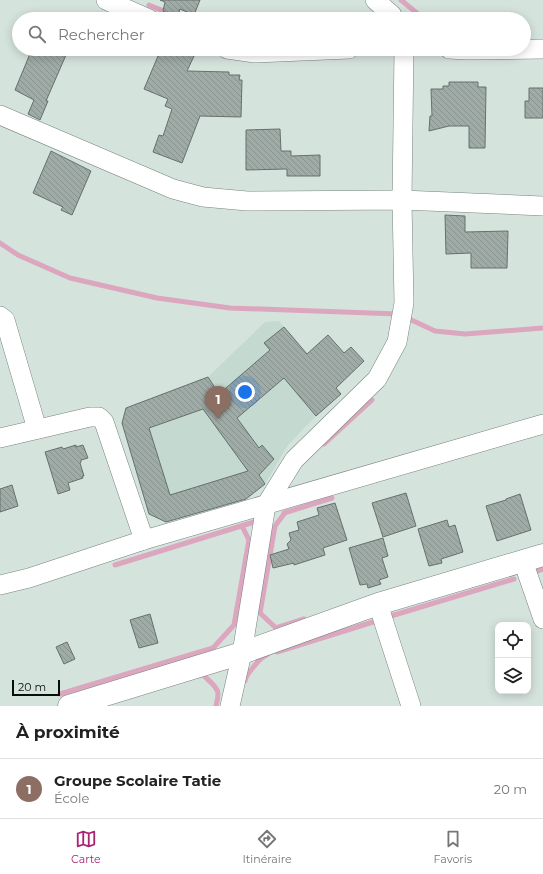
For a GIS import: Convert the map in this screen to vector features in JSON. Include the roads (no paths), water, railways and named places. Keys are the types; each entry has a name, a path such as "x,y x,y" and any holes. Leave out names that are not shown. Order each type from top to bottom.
{"main road":[{"path":"68,706 242,653 378,604 533,558"}],"street":[{"path":"106,0 133,12"},
{"path":"375,0 389,12"},
{"path":"531,49 543,49"},
{"path":"230,706 242,653 266,505 294,460 377,379 397,342 404,303 402,200 404,56"},
{"path":"0,115 173,189 203,197 247,201 402,200 543,206"},
{"path":"0,316 6,320 37,429"},
{"path":"0,438 90,417 99,417 104,422 144,540"},
{"path":"0,585 29,578 144,540 543,424"},
{"path":"533,558 543,619"},
{"path":"378,604 411,706"}],"waterway":[{"path":"401,0 416,12"},
{"path":"149,5 166,12"},
{"path":"0,243 18,255 70,278 157,298 230,308 398,314"},
{"path":"405,317 435,331 465,334 543,328"},
{"path":"324,444 372,400"},
{"path":"304,619 276,628 260,613 275,526 284,513 332,498"},
{"path":"115,565 254,522"},
{"path":"60,694 213,648 234,625 249,540 242,526"},
{"path":"532,573 543,569"},
{"path":"391,616 514,579"},
{"path":"277,652 373,622"},
{"path":"245,681 254,666 267,655"},
{"path":"198,676 203,675 216,688 218,693 216,706"}],"place":[{"name":"Groupe Scolaire Tatie","path":"218,419"}]}
